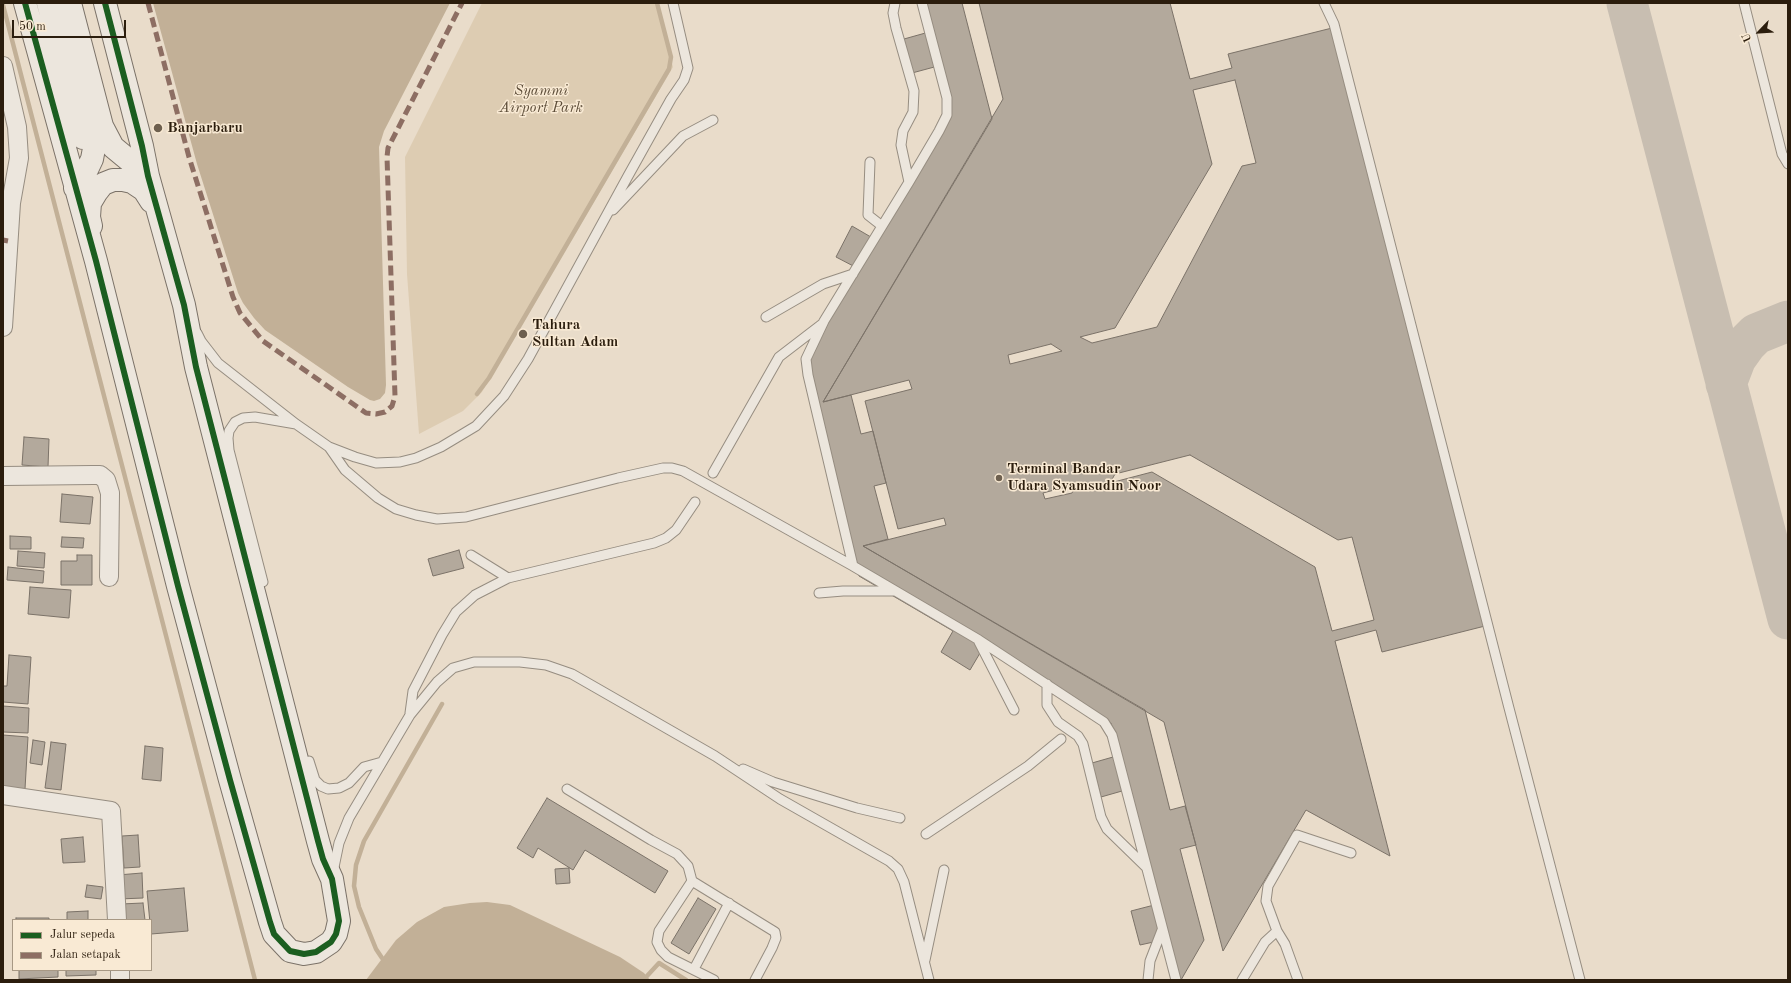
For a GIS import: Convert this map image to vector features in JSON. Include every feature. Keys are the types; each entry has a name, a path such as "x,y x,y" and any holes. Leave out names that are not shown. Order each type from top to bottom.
{"street":[{"path":"25,3 96,261 172,564 230,780 274,934 290,951 304,954 316,952 331,942 336,934 339,921 332,879 323,859 318,840 196,367 184,305 158,216 142,146 105,3"},
{"path":"36,3 71,139 75,158 75,188"},
{"path":"48,3 84,144 82,161 75,188"},
{"path":"60,3 95,143 92,159 84,176 75,188"},
{"path":"70,3 102,126 113,147 148,176"},
{"path":"82,3 113,123 121,142 148,176"},
{"path":"93,3 124,119 148,176"},
{"path":"115,3 148,133 150,156 148,176"},
{"path":"3,66 17,127 19,158 6,240 3,327"},
{"path":"96,261 89,217 90,203 96,192 103,184 113,180 132,182 144,190 158,216"},
{"path":"3,476 92,474 100,475 106,480 110,493 109,577"},
{"path":"3,796 111,811 117,919"}],"lane":[{"path":"184,305 201,341 218,363 296,424 329,447 376,463 400,462 416,458 441,447 476,426 504,396 528,359 671,99 684,80 688,68 674,3"},
{"path":"895,3 893,13 896,28 914,91 913,112 903,131 901,145 909,182"},
{"path":"854,566 808,375 806,359 824,321 909,182 947,115 947,98 922,3"},
{"path":"1324,3 1334,24 1580,980"},
{"path":"1744,3 1782,154 1788,164"},
{"path":"606,216 683,136 713,120"},
{"path":"870,162 868,215 882,226"},
{"path":"766,318 823,284 853,274"},
{"path":"713,473 779,358 824,321"},
{"path":"266,595 229,450 229,430 235,422 243,418 255,416 296,424"},
{"path":"329,447 345,470 378,498 396,509 416,515 438,519 466,517 663,468 672,468 683,471 854,566 978,640 1094,714 1104,722 1112,735 1176,980"},
{"path":"410,715 412,692 442,635 456,612 475,595 508,578 654,543 666,538 676,530 695,502"},
{"path":"470,555 508,578"},
{"path":"819,593 844,591 896,591"},
{"path":"978,640 1014,710"},
{"path":"332,879 339,843 349,818 410,715 429,690 454,668 474,662 520,662 546,665 572,674 715,756 780,798 889,861 898,869 904,882 928,980"},
{"path":"1047,684 1047,705 1058,722 1078,736 1083,744 1101,816 1107,828 1146,867"},
{"path":"926,834 1028,766 1061,739"},
{"path":"306,750 315,780 320,786 328,789 339,788 349,783 364,767 382,762"},
{"path":"715,756 773,782 858,808 900,818"},
{"path":"567,789 677,854 688,866 692,881 775,932 776,938 772,948 755,980"},
{"path":"1298,980 1285,944 1277,931 1266,901 1268,886 1297,835 1351,852"},
{"path":"924,963 944,870"},
{"path":"692,881 659,932 657,942 661,950 668,957 714,980"},
{"path":"694,969 728,903"},
{"path":"1148,980 1150,961 1162,930"},
{"path":"1242,980 1266,942 1277,931"}],"green space":[{"name":"Syammi Airport Park","path":"482,3 656,3 673,67 482,392 463,411 419,434 407,274 405,157"}],"shaded area":[{"path":"153,3 450,3 384,131 379,147 386,385 385,393 380,399 374,401 370,400 348,387 265,330 243,303 238,293 197,164"},
{"path":"487,902 510,905 620,957 644,973 650,980 366,980 396,940 417,922 444,907"}],"building":[{"path":"922,3 962,3 992,119 823,402 851,395 861,434 873,431 886,483 874,486 888,539 863,546 1145,710 1170,810 1185,806 1196,845 1180,849 1204,940 1181,980 1178,980 1167,939 1140,945 1131,911 1158,904 1129,789 1101,797 1092,763 1120,755 1111,723 983,648 970,670 941,652 953,631 859,576 804,361 859,269 836,257 852,226 876,240 950,115 938,66 912,73 904,39 929,32"},
{"name":"Terminal Bandar Udara Syamsudin Noor","path":"979,3 1170,3 1190,79 1232,68 1228,54 1332,28 1485,626 1382,652 1376,630 1335,641 1390,856 1306,810 1223,951 1164,722 863,546 946,525 944,518 898,529 865,401 912,389 909,380 823,402 1003,99","holes":["1235,80 1256,163 1242,166 1157,327 1092,343 1080,337 1115,328 1212,164 1193,90","1051,344 1062,351 1010,364 1008,355","1190,455 1338,540 1352,537 1374,620 1332,631 1315,567 1152,472 1110,483 1115,474","1077,484 1072,493 1045,499 1043,493"]},
{"path":"24,437 49,439 48,467 22,465"},
{"path":"62,494 93,497 90,524 60,522"},
{"path":"10,536 31,537 31,549 10,549"},
{"path":"62,537 84,538 83,548 61,547"},
{"path":"459,550 464,568 433,576 428,559"},
{"path":"18,551 45,553 44,568 17,566"},
{"path":"77,555 92,555 92,585 61,585 61,561 77,561"},
{"path":"8,567 44,571 43,583 7,580"},
{"path":"30,587 71,590 69,618 28,614"},
{"path":"9,655 31,657 28,704 3,702 3,686 7,686"},
{"path":"3,706 29,708 28,733 3,732"},
{"path":"3,735 28,737 25,789 3,788"},
{"path":"33,740 45,742 42,765 30,763"},
{"path":"51,742 66,744 61,790 45,788"},
{"path":"145,746 163,748 161,781 142,779"},
{"path":"547,798 668,871 655,893 585,850 573,870 538,848 533,858 517,848"},
{"path":"138,835 140,867 124,868 122,836"},
{"path":"83,837 85,862 63,863 61,839"},
{"path":"569,868 570,883 556,884 555,869"},
{"path":"142,873 143,898 119,899 118,875"},
{"path":"87,885 103,887 101,899 85,897"},
{"path":"184,888 188,931 152,934 152,919 150,919 147,891"},
{"path":"698,898 716,909 689,954 671,943"},
{"path":"143,903 145,919 123,919 121,904"},
{"path":"88,911 88,919 67,919 67,912"},
{"path":"16,918 49,918 49,919"},
{"path":"19,971 58,971 58,977 19,979"},
{"path":"66,971 96,971 96,975 66,976"}],"waterway":[{"path":"477,394 489,378 669,69 671,57 657,3"},
{"path":"3,5 255,980"},
{"path":"382,958 376,949 359,907 354,886 356,865 364,841 442,704"},
{"path":"647,976 659,963 686,980"}],"taxiway":[{"path":"1627,3 1788,619"},
{"path":"1726,384 1736,358 1746,344 1756,334 1788,321"}],"marked path":[{"path":"148,3 189,157 233,297 240,313 263,341 366,413 376,414 385,412 392,406 395,396 387,157 388,148 462,3"},
{"path":"3,240 8,241"}],"cycle path":[{"path":"25,3 96,261 178,586 270,922 274,934 290,951 304,954 316,952 331,942 336,934 339,921 332,879 323,859 318,841 196,367 184,305 148,176 142,146 105,3"}],"place":[{"name":"Banjarbaru","path":"158,128"},
{"name":"Tahura Sultan Adam","path":"523,334"},
{"name":"Terminal Bandar Udara Syamsudin Noor","path":"999,478"}]}
